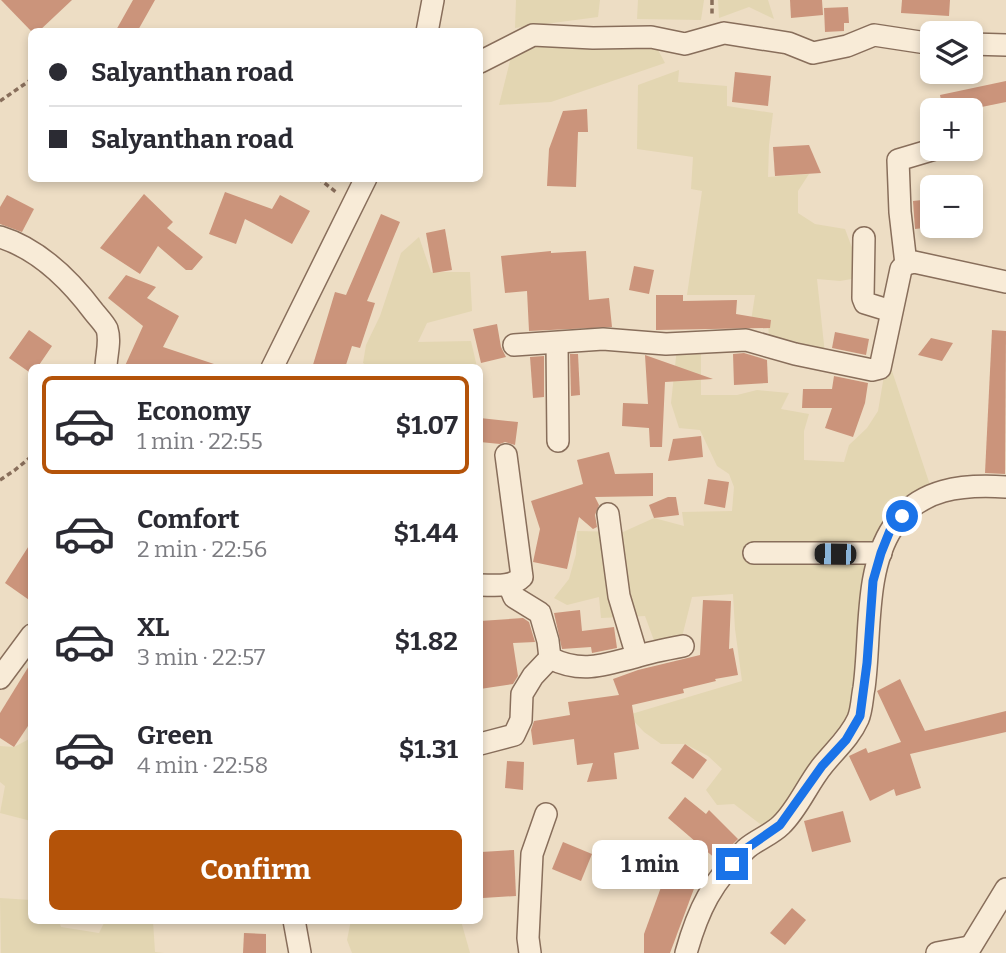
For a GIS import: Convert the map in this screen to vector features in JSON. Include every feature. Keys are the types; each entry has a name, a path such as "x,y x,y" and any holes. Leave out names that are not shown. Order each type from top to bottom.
{"street":[{"path":"428,28 433,0"},
{"path":"483,60 533,35 651,37 685,44 724,33 788,43 813,53 847,46 874,35 920,42"},
{"path":"983,44 1006,45"},
{"path":"906,264 898,160 920,153"},
{"path":"274,364 364,182"},
{"path":"0,237 29,249 54,268 83,297 106,327 109,342 106,364"},
{"path":"864,238 863,298 865,303 891,311"},
{"path":"514,345 603,338 666,344 746,340 795,354 872,370 880,368 884,358 891,311 901,269 906,264 915,262 1006,282"},
{"path":"556,343 558,441"},
{"path":"483,586 509,585 517,583 522,577 506,455"},
{"path":"686,953 697,915 717,880 747,848 780,825 822,766 846,740 860,716 873,581 891,528 912,507 941,490 958,487 1006,487"},
{"path":"608,514 619,596 638,656"},
{"path":"754,553 881,553"},
{"path":"509,585 514,597 540,613 550,658"},
{"path":"0,678 28,640"},
{"path":"550,658 576,667 598,667 683,646"},
{"path":"483,743 514,735 521,720 522,694 533,676 550,658"},
{"path":"530,953 528,938 532,854 546,814"},
{"path":"937,953 968,950 1006,889"},
{"path":"295,924 300,953"}],"path":[{"path":"0,101 28,82"},
{"path":"0,480 28,459"}],"shaded area":[{"path":"516,0 600,0 598,17 515,28"},
{"path":"638,0 704,0 701,20 637,19"},
{"path":"718,0 768,0 774,19 749,7 719,18"},
{"path":"656,46 665,63 551,102 499,105 511,57 530,47"},
{"path":"679,70 678,82 727,86 727,106 773,113 768,177 809,174 798,191 798,213 815,224 845,229 863,277 840,281 817,279 825,354 769,339 768,321 751,321 755,295 687,295 702,191 691,189 693,157 637,149 638,85"},
{"path":"419,237 431,272 470,272 472,311 427,323 418,342 471,341 476,364 363,363 366,345 380,316 401,253"},
{"path":"701,345 701,395 737,395 757,390 789,393 781,409 809,414 804,431 804,460 844,462 849,445 867,428 878,411 884,376 891,368 930,485 894,510 875,538 865,584 854,711 779,819 764,827 734,804 717,805 706,790 722,769 708,756 685,744 661,744 644,732 628,715 742,681 733,594 692,597 682,637 656,646 645,616 601,618 599,597 567,605 554,598 569,579 576,554 577,531 623,532 654,518 684,526 682,512 732,511 734,487 729,474 717,466 700,430 679,428 671,403 677,348"},
{"path":"28,740 28,820 0,813 5,786 0,782 0,746 14,747"},
{"path":"0,898 28,900 28,924 60,924 61,927 99,933 104,924 153,924 155,952 164,953 1,953"},
{"path":"350,924 462,924 470,953 352,953 347,940"}],"building":[{"path":"1,0 72,0 42,28 28,28"},
{"path":"133,0 155,0 139,28 117,28"},
{"path":"790,0 822,0 823,15 791,18"},
{"path":"902,0 950,0 949,16 901,13"},
{"path":"848,7 849,23 844,23 844,31 825,32 824,8"},
{"path":"735,72 771,76 768,106 732,102"},
{"path":"1006,81 1006,102 983,107 983,98 941,98 940,95"},
{"path":"587,109 588,132 578,132 576,187 547,186 549,149 563,111"},
{"path":"809,145 821,173 775,176 773,147"},
{"path":"225,192 272,209 280,195 310,211 292,244 245,219 236,244 209,234"},
{"path":"144,194 173,222 167,228 203,257 192,270 186,270 158,246 140,274 100,248"},
{"path":"7,195 34,209 22,232 0,224 0,207"},
{"path":"920,200 920,228 915,229 913,201"},
{"path":"381,214 400,222 367,301 375,303 360,348 352,346 346,364 313,364 335,292 346,295"},
{"path":"445,229 452,270 433,273 426,233"},
{"path":"586,251 589,300 609,298 612,327 529,331 527,291 505,293 501,256"},
{"path":"634,266 654,270 649,294 629,290"},
{"path":"126,275 156,287 147,298 179,316 163,347 214,364 126,364 143,326 108,298"},
{"path":"656,295 683,295 683,301 737,300 736,314 771,320 770,328 656,330"},
{"path":"497,324 501,347 506,357 481,363 473,329"},
{"path":"29,330 52,346 40,364 28,364 28,371 9,358"},
{"path":"992,330 1006,331 1005,474 985,473"},
{"path":"835,332 869,339 866,355 832,348"},
{"path":"931,338 953,343 942,361 918,355"},
{"path":"744,353 767,360 768,383 734,385 733,354"},
{"path":"570,354 578,354 580,395 571,396"},
{"path":"645,355 713,379 665,382 662,447 650,447 649,428 622,426 623,403 648,404"},
{"path":"544,356 544,397 533,398 530,357"},
{"path":"834,376 868,383 865,403 853,437 825,428 832,408 802,408 803,389 832,389"},
{"path":"483,418 518,422 515,445 505,442 483,442"},
{"path":"701,436 703,457 668,461 673,439"},
{"path":"609,452 615,474 653,473 653,496 595,497 599,505 595,515 597,527 593,529 579,517 567,569 533,562 540,529 531,501 583,484 577,460"},
{"path":"708,479 729,482 725,508 704,504"},
{"path":"668,497 676,497 679,515 654,518 649,505"},
{"path":"28,547 28,599 5,583"},
{"path":"703,600 731,601 729,649 733,648 738,675 683,689 684,693 632,705 639,749 614,753 617,779 587,782 593,763 577,765 574,739 533,745 531,730 534,721 570,715 568,702 619,695 613,679 700,655"},
{"path":"580,610 582,631 614,627 617,648 592,653 591,647 562,649 554,613"},
{"path":"523,618 529,622 535,642 513,643 518,676 513,684 483,689 483,621"},
{"path":"28,668 28,726 14,747 0,738 0,713"},
{"path":"900,679 925,731 1006,711 1006,732 910,754 921,788 896,796 894,789 870,801 849,756 866,748 868,753 901,742 877,691"},
{"path":"685,744 707,760 693,779 671,763"},
{"path":"507,761 524,762 523,790 505,788"},
{"path":"685,797 706,814 709,810 738,839 717,860 668,818"},
{"path":"843,811 851,842 812,852 804,821"},
{"path":"563,842 592,854 581,881 552,869"},
{"path":"514,850 516,896 483,898 483,852"},
{"path":"668,868 695,886 670,953 644,953 644,934"},
{"path":"792,908 806,920 785,945 770,933"},
{"path":"244,933 266,934 266,953 243,953"}],"route":[{"path":"732,864 747,848 780,825 822,766 846,740 860,716 873,581 891,528 902,516"}]}
